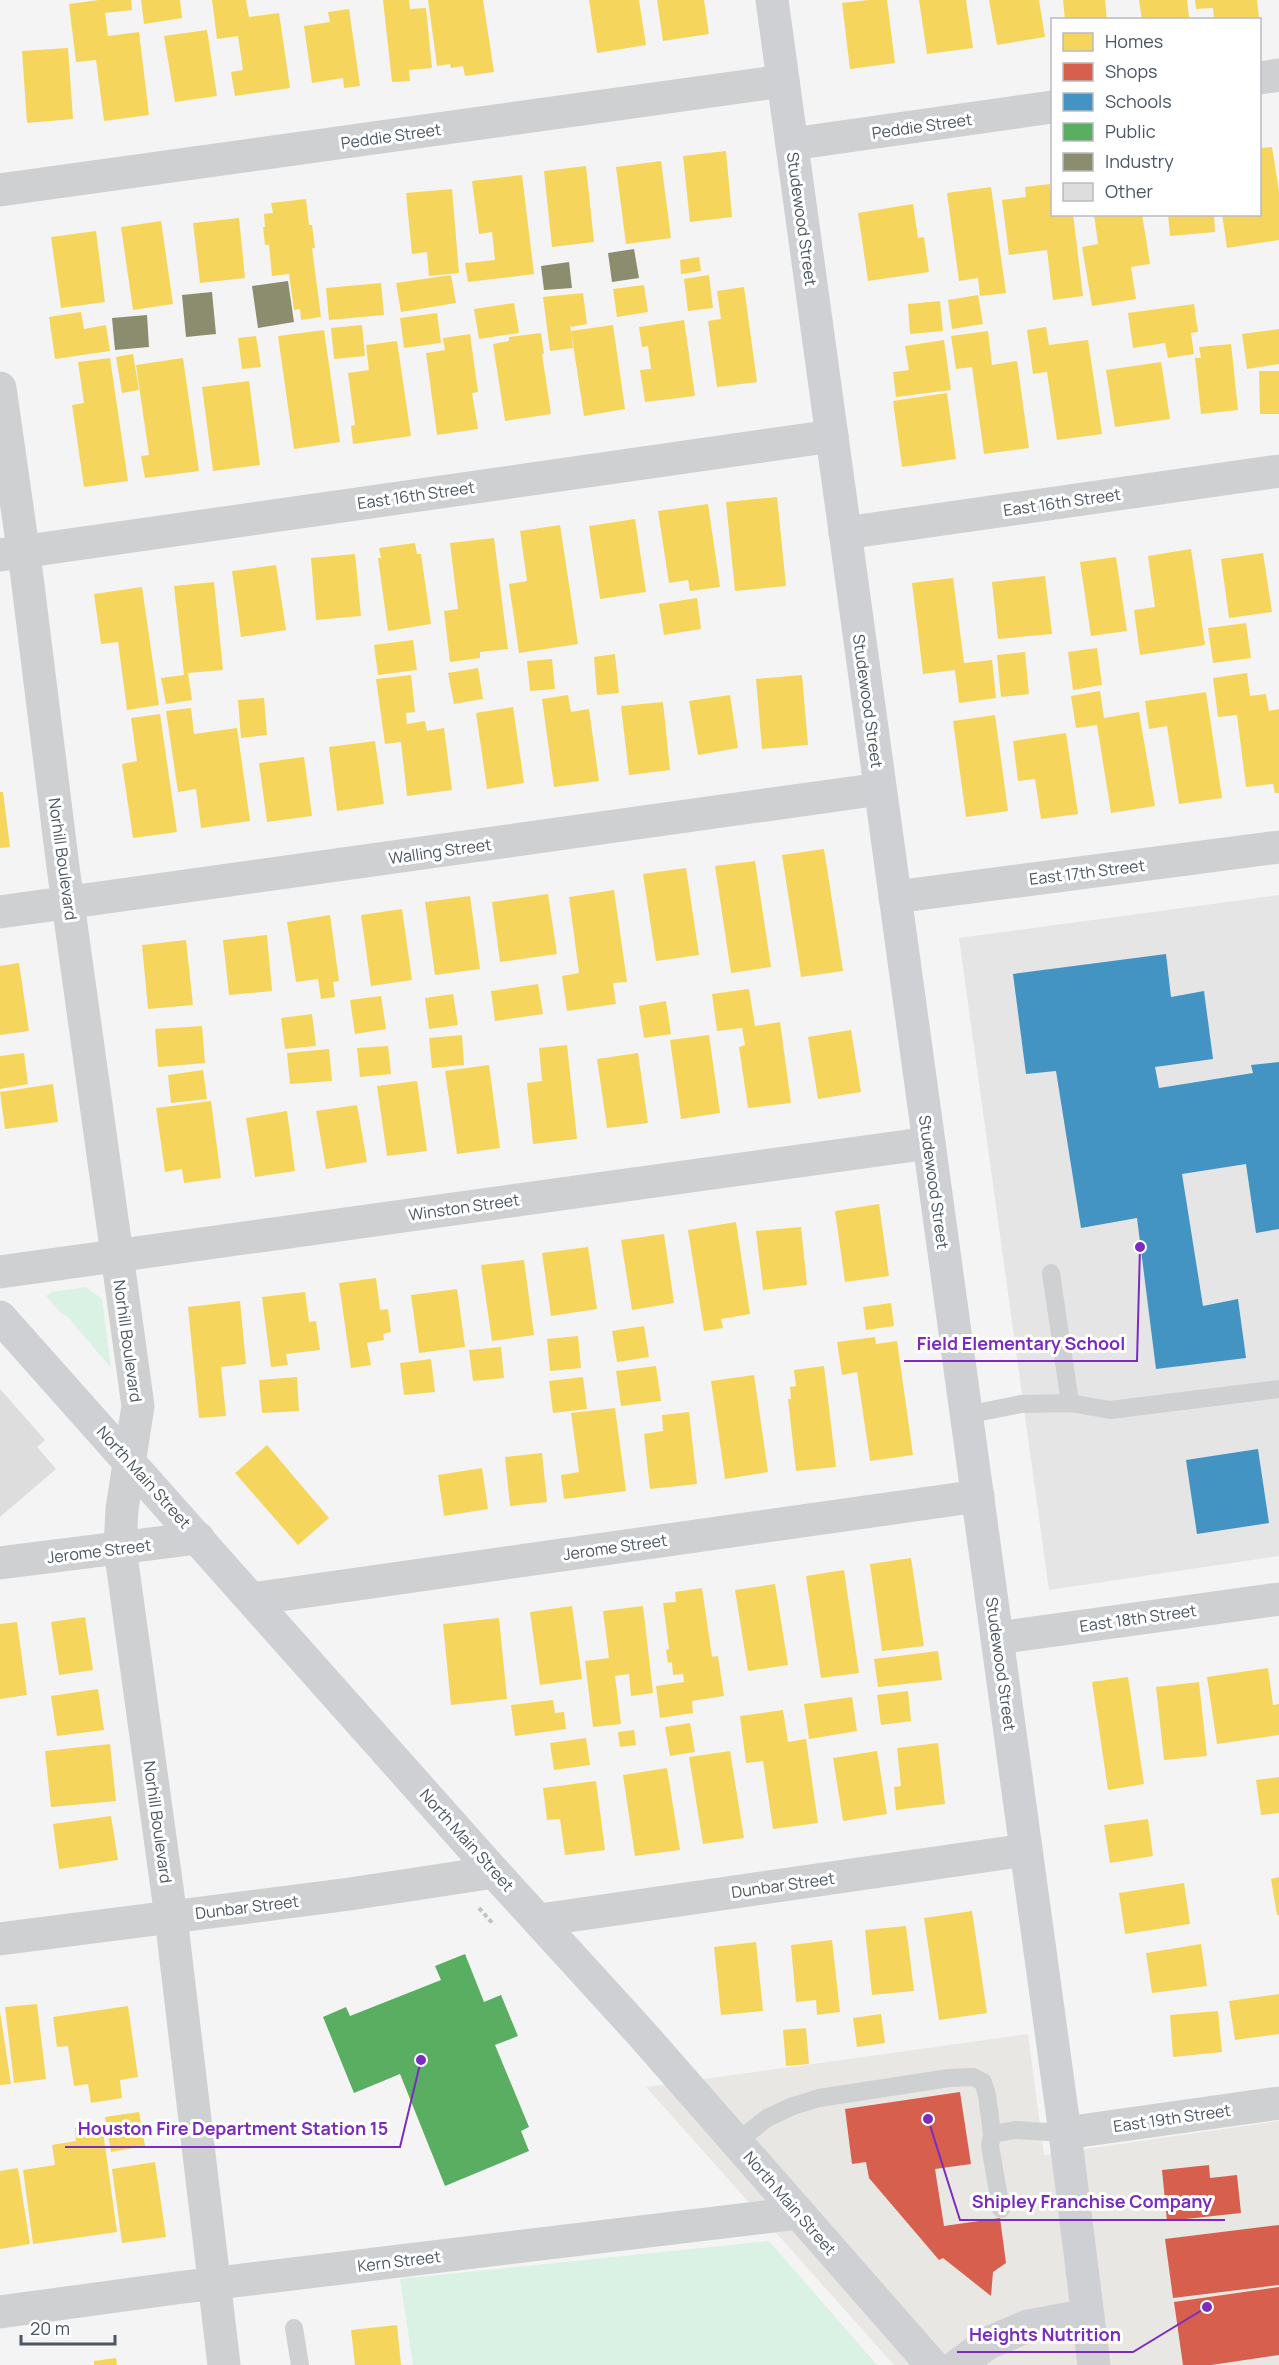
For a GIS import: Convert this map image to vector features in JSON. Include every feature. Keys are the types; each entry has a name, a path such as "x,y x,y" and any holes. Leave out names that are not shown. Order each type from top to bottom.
{"main road":[{"name":"Studewood Street","path":"772,0 1065,2133 1094,2365"},
{"name":"North Main Street","path":"0,1317 494,1872 540,1920 932,2365"},
{"path":"958,2365 988,2343 1028,2326 1088,2315"}],"street":[{"path":"1261,78 1279,75"},
{"name":"Peddie Street","path":"0,190 783,81"},
{"name":"Peddie Street","path":"792,144 1051,107"},
{"name":"Norhill Boulevard","path":"0,388 12,554 69,903 138,1406 122,1509 120,1548 171,1917 224,2365"},
{"name":"East 16th Street","path":"12,554 832,436"},
{"name":"East 16th Street","path":"845,534 1279,471"},
{"name":"Walling Street","path":"0,912 880,789"},
{"name":"East 17th Street","path":"895,897 1279,847"},
{"name":"Winston Street","path":"0,1272 929,1143"},
{"name":"Jerome Street","path":"252,1599 978,1496"},
{"name":"Jerome Street","path":"0,1563 198,1538"},
{"name":"East 18th Street","path":"997,1638 1279,1599"},
{"name":"Dunbar Street","path":"540,1920 1026,1850"},
{"name":"Dunbar Street","path":"0,1939 350,1894 494,1872"},
{"name":"East 19th Street","path":"1065,2133 1279,2103"},
{"name":"Kern Street","path":"0,2312 798,2213"}],"lane":[{"path":"1051,1273 1070,1403"},
{"path":"966,1415 1021,1404 1070,1403 1110,1410 1279,1389"},
{"path":"737,2142 767,2118 793,2106 819,2098 949,2078 973,2077 982,2082 987,2095 993,2134 990,2146 1001,2209"},
{"path":"993,2134 1015,2130 1065,2133"},
{"path":"294,2328 300,2365"}],"path":[{"path":"473,1902 494,1925"}],"shaded area":[{"path":"1279,895 1279,1556 1049,1590 959,938"},
{"path":"1028,2034 1044,2155 1279,2121 1279,2365 894,2365 646,2087"}],"green space":[{"path":"86,1287 102,1299 111,1368 67,1316 61,1313 46,1296 52,1292"},
{"path":"769,2241 877,2365 413,2365 400,2279"}],"building: Homes":[{"path":"99,0 131,0 132,10 105,13 108,36 139,32 149,115 104,121 96,60 76,62 69,4"},
{"path":"141,0 180,0 182,18 144,24"},
{"path":"212,0 246,0 249,17 279,13 290,88 235,96 231,72 243,70 238,36 217,39"},
{"path":"383,0 409,0 410,9 426,8 432,68 409,70 410,81 392,82"},
{"path":"428,0 483,0 494,72 465,76 463,66 451,68 450,64 437,66"},
{"path":"589,0 639,0 646,45 597,53"},
{"path":"657,0 704,0 709,34 663,41"},
{"path":"887,0 895,63 850,69 842,3"},
{"path":"919,0 966,0 973,48 927,54"},
{"path":"989,0 1039,0 1045,37 997,45"},
{"path":"1063,0 1105,0 1107,18 1065,18"},
{"path":"1139,0 1187,0 1189,17 1142,18"},
{"path":"1195,0 1257,0 1259,18 1214,18 1213,8 1196,9"},
{"path":"349,9 360,86 344,88 343,78 312,83 304,26 330,22 328,12"},
{"path":"207,30 217,96 175,102 164,36"},
{"path":"68,48 73,119 27,123 22,51"},
{"path":"1272,147 1279,191 1279,240 1227,248 1222,216 1261,216 1261,148"},
{"path":"726,151 732,217 690,222 683,156"},
{"path":"661,161 671,238 626,244 616,167"},
{"path":"586,166 594,242 552,247 544,171"},
{"path":"522,175 534,274 468,282 465,263 495,260 492,232 479,234 472,181"},
{"path":"1050,184 1051,216 1073,216 1083,296 1053,300 1047,250 1009,255 1002,200 1026,197 1025,187"},
{"path":"991,187 1006,293 980,296 978,278 959,281 947,193"},
{"path":"452,189 459,273 429,276 427,252 412,254 406,193"},
{"path":"306,199 315,248 312,248 321,317 301,320 300,309 294,310 289,274 272,276 269,245 265,245 263,227 265,227 264,214 273,213 271,203"},
{"path":"913,204 918,238 924,237 929,272 868,281 858,213"},
{"path":"1094,216 1142,216 1150,264 1131,267 1136,299 1092,306 1082,247 1098,244"},
{"path":"1168,216 1214,216 1215,232 1170,236"},
{"path":"239,218 245,278 200,283 193,223"},
{"path":"161,221 173,304 133,310 121,227"},
{"path":"96,231 105,302 61,308 51,237"},
{"path":"699,257 701,271 681,274 680,260"},
{"path":"451,275 456,303 401,312 396,283"},
{"path":"709,275 713,308 688,311 684,279"},
{"path":"381,283 384,315 329,320 326,288"},
{"path":"644,285 648,312 617,317 613,289"},
{"path":"744,287 757,382 717,387 708,321 721,319 717,291"},
{"path":"583,293 587,324 571,327 570,324 573,348 550,351 543,297"},
{"path":"978,295 983,324 952,329 948,300"},
{"path":"940,301 943,331 910,334 908,304"},
{"path":"514,303 519,333 479,339 474,309"},
{"path":"1194,304 1198,332 1191,333 1194,354 1168,358 1165,343 1133,348 1128,313"},
{"path":"81,312 84,329 106,325 110,351 55,359 49,317"},
{"path":"437,313 441,343 404,348 400,318"},
{"path":"684,320 695,396 645,402 640,370 651,369 648,346 642,347 639,327"},
{"path":"362,325 365,356 334,359 331,328"},
{"path":"613,325 625,409 584,416 571,331"},
{"path":"1046,327 1049,345 1088,340 1102,434 1057,440 1047,372 1033,374 1027,330"},
{"path":"1279,329 1279,364 1247,369 1242,334"},
{"path":"324,330 340,442 294,449 278,336"},
{"path":"988,331 992,365 1017,361 1029,448 984,454 972,367 956,369 951,336"},
{"path":"541,333 551,414 505,421 493,344 509,341 509,337"},
{"path":"470,334 478,392 472,393 478,429 437,435 426,353 445,350 443,338"},
{"path":"256,336 261,367 242,369 238,338"},
{"path":"944,340 951,390 896,397 893,372 909,370 905,346"},
{"path":"397,341 411,436 353,444 351,426 355,425 348,373 369,370 366,345"},
{"path":"1231,344 1238,410 1201,414 1195,358 1201,358 1199,347"},
{"path":"133,354 139,390 122,393 116,357"},
{"path":"110,358 128,481 84,487 72,405 84,403 78,362"},
{"path":"183,358 199,471 145,478 141,456 149,455 136,365"},
{"path":"1161,362 1170,419 1115,427 1106,370"},
{"path":"1259,371 1279,371 1279,414 1260,414"},
{"path":"249,381 260,465 213,471 202,387"},
{"path":"947,393 956,459 902,467 893,401"},
{"path":"777,497 786,586 735,591 726,502"},
{"path":"708,504 720,587 690,591 688,580 669,583 658,511"},
{"path":"635,519 646,592 600,599 589,526"},
{"path":"560,525 578,644 519,653 509,584 527,581 520,531"},
{"path":"494,538 508,649 480,652 480,658 450,662 444,611 458,609 450,543"},
{"path":"415,543 417,554 421,554 431,624 388,631 378,558 381,558 379,548"},
{"path":"1191,549 1205,645 1140,655 1134,610 1155,607 1148,556"},
{"path":"1263,553 1272,612 1229,618 1221,559"},
{"path":"355,554 361,616 316,620 311,558"},
{"path":"1116,557 1127,631 1091,636 1080,562"},
{"path":"276,565 286,630 241,637 232,571"},
{"path":"1045,576 1052,634 998,639 992,582"},
{"path":"953,578 964,663 992,660 996,698 959,703 955,670 923,674 912,583"},
{"path":"214,582 223,670 188,673 192,700 166,704 161,678 184,675 174,586"},
{"path":"142,587 159,705 127,710 118,642 101,644 94,594"},
{"path":"697,598 701,629 664,635 659,604"},
{"path":"1246,623 1251,658 1213,663 1208,628"},
{"path":"413,640 417,670 378,675 374,645"},
{"path":"1097,648 1102,685 1073,690 1068,652"},
{"path":"1025,652 1029,694 1001,697 997,655"},
{"path":"615,654 619,693 597,695 594,657"},
{"path":"552,659 555,689 530,691 527,661"},
{"path":"478,668 483,699 454,704 448,673"},
{"path":"1247,673 1250,696 1266,694 1269,711 1279,709 1279,793 1275,793 1273,784 1246,787 1237,715 1218,717 1213,678"},
{"path":"411,675 415,712 406,713 407,724 425,721 427,731 444,728 452,790 407,796 401,742 385,744 376,679"},
{"path":"802,675 808,745 762,749 756,679"},
{"path":"1100,691 1104,718 1139,712 1155,806 1111,813 1097,725 1076,728 1071,696"},
{"path":"1206,692 1222,798 1179,804 1167,726 1149,729 1145,701"},
{"path":"568,695 571,712 589,709 599,781 554,787 542,699"},
{"path":"730,695 738,748 698,755 689,701"},
{"path":"264,698 267,735 241,738 238,700"},
{"path":"663,702 670,770 629,775 621,706"},
{"path":"513,707 524,783 487,789 476,713"},
{"path":"191,708 194,734 237,728 250,821 201,828 196,789 178,792 166,711"},
{"path":"160,714 177,832 133,838 122,764 137,761 131,718"},
{"path":"995,715 1008,811 966,817 953,721"},
{"path":"1066,733 1078,814 1041,819 1035,779 1018,781 1013,741"},
{"path":"375,741 384,804 337,811 329,747"},
{"path":"304,757 312,816 267,822 259,763"},
{"path":"0,792 3,792 10,847 0,848"},
{"path":"824,849 843,971 801,977 782,855"},
{"path":"755,861 771,967 731,973 715,866"},
{"path":"686,868 699,955 656,961 643,874"},
{"path":"614,890 627,982 613,983 616,1004 567,1011 562,976 579,973 569,897"},
{"path":"548,894 557,954 500,962 492,902"},
{"path":"470,896 480,969 435,975 425,902"},
{"path":"402,909 412,980 371,986 361,915"},
{"path":"330,915 339,981 333,982 335,997 321,999 318,979 296,982 287,922"},
{"path":"267,935 272,991 229,995 223,940"},
{"path":"186,940 193,1005 148,1009 142,945"},
{"path":"19,963 29,1031 0,1035 0,966"},
{"path":"538,984 543,1014 495,1021 491,991"},
{"path":"749,989 755,1026 780,1022 791,1103 748,1108 739,1047 745,1045 742,1028 717,1031 712,994"},
{"path":"453,994 458,1025 429,1029 425,998"},
{"path":"381,996 386,1029 355,1034 350,1000"},
{"path":"666,1001 671,1034 644,1038 639,1006"},
{"path":"312,1014 316,1046 285,1049 281,1018"},
{"path":"202,1026 205,1063 158,1067 155,1029"},
{"path":"851,1030 861,1092 818,1099 808,1037"},
{"path":"462,1035 464,1065 432,1068 429,1038"},
{"path":"709,1035 720,1113 681,1119 670,1040"},
{"path":"567,1045 577,1139 533,1144 527,1083 542,1081 539,1048"},
{"path":"388,1046 391,1074 360,1077 357,1048"},
{"path":"329,1049 332,1081 290,1084 287,1053"},
{"path":"24,1053 28,1084 0,1089 0,1056"},
{"path":"638,1053 648,1123 607,1128 597,1059"},
{"path":"489,1065 500,1148 457,1154 445,1071"},
{"path":"203,1070 207,1099 171,1103 168,1075"},
{"path":"417,1081 427,1151 387,1156 377,1086"},
{"path":"53,1084 58,1122 5,1129 0,1092"},
{"path":"211,1101 221,1178 184,1183 182,1169 165,1172 156,1108"},
{"path":"357,1105 367,1162 326,1169 316,1111"},
{"path":"287,1111 295,1171 255,1177 246,1118"},
{"path":"879,1204 889,1276 845,1282 835,1211"},
{"path":"736,1222 750,1314 721,1319 723,1328 704,1331 688,1230"},
{"path":"801,1227 807,1285 763,1290 756,1231"},
{"path":"664,1234 674,1303 632,1310 621,1240"},
{"path":"588,1247 597,1309 551,1316 542,1253"},
{"path":"524,1260 534,1335 492,1341 481,1265"},
{"path":"376,1278 380,1310 388,1309 391,1332 383,1334 384,1340 367,1343 371,1365 351,1368 339,1283"},
{"path":"457,1289 465,1347 419,1353 411,1295"},
{"path":"305,1292 309,1322 316,1321 320,1350 286,1354 288,1365 271,1367 262,1297"},
{"path":"240,1301 246,1364 221,1367 226,1416 199,1418 188,1307"},
{"path":"891,1303 894,1326 866,1330 863,1307"},
{"path":"644,1326 649,1357 617,1362 612,1331"},
{"path":"578,1336 581,1368 550,1371 547,1339"},
{"path":"875,1337 876,1344 897,1341 913,1455 870,1461 857,1372 842,1375 837,1342"},
{"path":"501,1347 504,1378 473,1381 469,1350"},
{"path":"431,1359 435,1392 404,1395 400,1363"},
{"path":"656,1366 661,1401 621,1406 616,1371"},
{"path":"824,1366 836,1467 796,1471 788,1399 791,1399 790,1387 796,1386 794,1370"},
{"path":"754,1375 768,1472 725,1479 711,1381"},
{"path":"297,1377 299,1411 262,1413 259,1380"},
{"path":"583,1377 587,1409 553,1413 549,1381"},
{"path":"615,1408 626,1491 564,1499 561,1475 579,1472 571,1413"},
{"path":"689,1412 697,1484 650,1489 644,1434 663,1431 662,1415"},
{"path":"267,1445 329,1518 298,1545 235,1473"},
{"path":"542,1453 547,1502 510,1506 505,1457"},
{"path":"482,1468 488,1509 444,1516 438,1475"},
{"path":"911,1558 924,1646 882,1651 870,1564"},
{"path":"844,1570 859,1673 821,1678 806,1576"},
{"path":"775,1584 788,1665 748,1671 735,1590"},
{"path":"702,1588 712,1657 718,1656 724,1696 692,1701 693,1713 660,1718 656,1686 684,1682 683,1674 673,1675 672,1662 668,1663 666,1650 669,1649 663,1603 676,1602 675,1592"},
{"path":"572,1606 582,1679 540,1685 530,1612"},
{"path":"643,1606 653,1693 631,1696 629,1674 615,1676 621,1724 593,1727 585,1661 609,1658 603,1611"},
{"path":"85,1617 93,1670 59,1675 51,1622"},
{"path":"499,1618 507,1699 451,1705 443,1624"},
{"path":"17,1622 27,1695 0,1699 0,1624"},
{"path":"938,1651 942,1680 878,1687 874,1659"},
{"path":"1268,1668 1273,1705 1279,1704 1279,1735 1217,1744 1207,1677"},
{"path":"1128,1677 1144,1784 1108,1790 1092,1682"},
{"path":"1199,1682 1207,1756 1164,1760 1156,1687"},
{"path":"98,1689 104,1730 57,1736 51,1696"},
{"path":"908,1691 911,1721 881,1725 877,1695"},
{"path":"852,1697 857,1731 809,1739 804,1704"},
{"path":"553,1700 555,1713 564,1712 566,1729 515,1736 511,1705"},
{"path":"783,1710 788,1742 806,1739 818,1823 773,1829 763,1761 746,1763 740,1716"},
{"path":"690,1723 695,1752 670,1756 665,1727"},
{"path":"634,1730 636,1745 620,1747 618,1732"},
{"path":"586,1738 590,1765 554,1770 550,1743"},
{"path":"938,1743 945,1804 896,1810 894,1787 901,1786 897,1748"},
{"path":"110,1744 116,1801 51,1807 45,1751"},
{"path":"730,1751 744,1838 703,1844 689,1757"},
{"path":"877,1751 887,1814 843,1821 833,1758"},
{"path":"667,1768 680,1850 635,1856 623,1775"},
{"path":"1279,1777 1279,1813 1261,1815 1256,1780"},
{"path":"596,1781 605,1850 565,1855 560,1819 547,1820 543,1788"},
{"path":"111,1816 118,1860 59,1869 53,1824"},
{"path":"1148,1819 1153,1856 1110,1863 1104,1825"},
{"path":"1279,1877 1279,1915 1277,1915 1271,1879"},
{"path":"1184,1883 1190,1924 1125,1934 1119,1893"},
{"path":"972,1911 987,2013 939,2020 924,1918"},
{"path":"906,1926 914,1991 872,1995 865,1930"},
{"path":"832,1940 840,2012 817,2015 816,2000 796,2002 791,1945"},
{"path":"756,1942 763,2011 721,2015 714,1947"},
{"path":"1201,1944 1207,1986 1152,1993 1146,1953"},
{"path":"1279,1994 1279,2034 1235,2040 1229,2001"},
{"path":"37,2004 46,2079 14,2083 5,2007"},
{"path":"128,2006 138,2077 120,2080 122,2098 91,2103 88,2084 74,2086 68,2046 57,2047 53,2017"},
{"path":"1218,2011 1222,2052 1173,2057 1170,2015"},
{"path":"0,2012 11,2084 0,2085"},
{"path":"881,2014 885,2043 857,2047 853,2018"},
{"path":"806,2028 809,2064 786,2066 783,2030"},
{"path":"139,2112 145,2146 111,2152 105,2117"},
{"path":"102,2124 117,2232 33,2244 23,2170 55,2165 52,2145 76,2141 75,2128"},
{"path":"155,2162 166,2237 122,2243 112,2169"},
{"path":"18,2168 30,2244 0,2249 0,2171"},
{"path":"397,2325 401,2365 355,2365 351,2330"},
{"path":"116,2358 117,2365 94,2365 94,2361"}],"building: Shops":[{"path":"960,2092 971,2164 935,2169 944,2226 1000,2218 1006,2263 993,2272 991,2296 943,2258 939,2260 869,2178 866,2162 852,2164 845,2109"},
{"path":"1209,2165 1210,2178 1237,2175 1241,2213 1167,2221 1162,2170"},
{"path":"1279,2225 1279,2285 1173,2298 1165,2239"},
{"path":"1279,2287 1279,2355 1211,2365 1183,2365 1174,2302"}],"building: Schools":[{"path":"1166,954 1171,997 1204,991 1213,1059 1155,1067 1159,1088 1253,1073 1251,1065 1279,1062 1279,1229 1256,1233 1246,1164 1182,1174 1203,1306 1238,1299 1246,1358 1156,1369 1137,1218 1081,1228 1056,1071 1026,1074 1013,974"},
{"path":"1258,1449 1269,1523 1197,1534 1186,1460"}],"building: Public":[{"path":"465,1954 484,2002 501,1995 518,2036 495,2045 529,2127 521,2131 529,2151 445,2186 400,2074 354,2093 323,2017 346,2007 350,2016 441,1980 435,1966"}],"building: Industry":[{"path":"634,249 639,278 612,282 608,253"},
{"path":"569,262 572,288 544,290 541,266"},
{"path":"288,281 294,322 258,328 252,286"},
{"path":"212,292 216,334 186,337 182,295"},
{"path":"147,315 149,347 115,350 112,318"}],"building: Other":[{"path":"0,1389 45,1440 37,1447 56,1469 0,1517"}],"place":[{"name":"Field Elementary School","path":"1140,1247"},
{"name":"Houston Fire Department Station 15","path":"421,2060"},
{"name":"Shipley Franchise Company","path":"928,2119"},
{"name":"Heights Nutrition","path":"1207,2307"}]}
